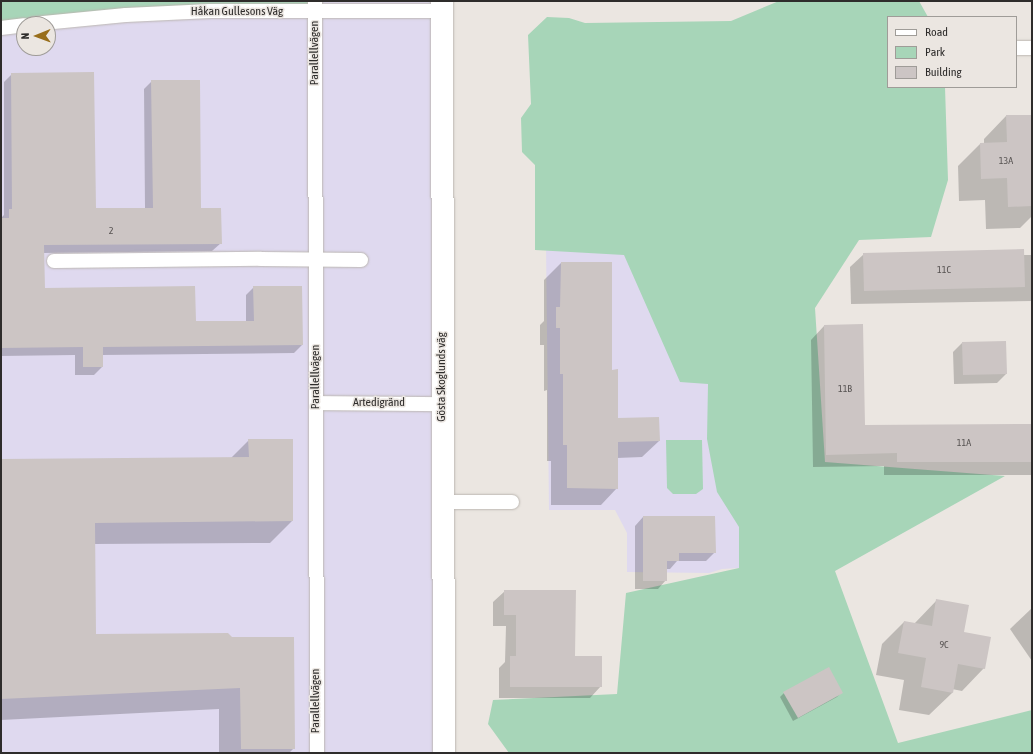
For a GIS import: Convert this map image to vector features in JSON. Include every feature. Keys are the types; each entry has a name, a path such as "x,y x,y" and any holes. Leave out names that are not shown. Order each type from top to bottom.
{"street":[{"name":"Gösta Skoglunds väg","path":"442,6 444,753"}],"lane":[{"name":"Håkan Gullesons Väg","path":"56,22 126,15 315,6 442,6"},
{"name":"Parallellvägen","path":"315,6 317,753"},
{"path":"1,28 16,26"},
{"path":"1017,48 1032,48"},
{"path":"54,261 361,260"},
{"name":"Artedigränd","path":"316,403 442,404"},
{"path":"443,502 512,502"}],"shaded area":[{"path":"1,1 442,1 444,753 1,753"},
{"path":"546,244 796,244 739,568 722,569 709,573 627,572 627,533 615,510 549,510"}],"green space":[{"path":"1,1 315,1 315,12 56,25 56,16 16,16 16,27 1,28"},
{"path":"779,1 919,1 927,16 887,16 887,88 945,88 948,180 931,237 859,240 815,308 825,462 1005,476 835,571 898,743 1032,710 1032,753 509,753 488,724 493,700 617,694 626,593 739,568 739,527 717,492 707,439 708,384 680,382 624,255 535,250 535,165 522,152 521,118 531,104 528,35 547,17 569,18 585,23 731,21"},
{"path":"666,440 702,440 703,489 696,494 673,494 667,488"}],"building":[{"path":"94,72 96,208 153,208 151,80 200,80 201,208 221,208 222,244 44,245 45,288 195,286 196,321 254,321 253,286 302,286 303,345 103,347 103,367 83,367 83,347 1,348 1,218 9,218 9,209 12,209 11,73"},
{"path":"1006,115 1032,115 1032,206 1008,207 1007,178 981,179 980,143 1007,142"},
{"path":"1024,249 1025,287 864,291 863,253"},
{"path":"561,262 612,262 612,370 618,369 618,418 659,417 660,441 618,442 618,489 567,488 567,445 563,445 563,374 560,374 560,328 556,328 556,307 560,307"},
{"path":"863,324 865,425 1032,424 1032,462 897,462 897,453 826,455 824,325"},
{"path":"1006,341 1007,374 963,375 962,342"},
{"path":"248,439 293,439 293,521 95,523 96,634 228,633 232,637 294,637 295,749 241,749 240,688 1,699 1,459 249,457"},
{"path":"643,516 715,516 716,553 679,553 679,561 667,561 667,581 643,581"},
{"path":"504,590 576,590 575,656 602,656 602,687 510,687 510,656 516,656 516,615 504,615"},
{"path":"936,599 969,605 964,632 991,637 985,669 958,664 953,693 921,687 926,658 898,653 904,621 932,626"},
{"path":"829,667 843,693 798,718 783,692"}]}
